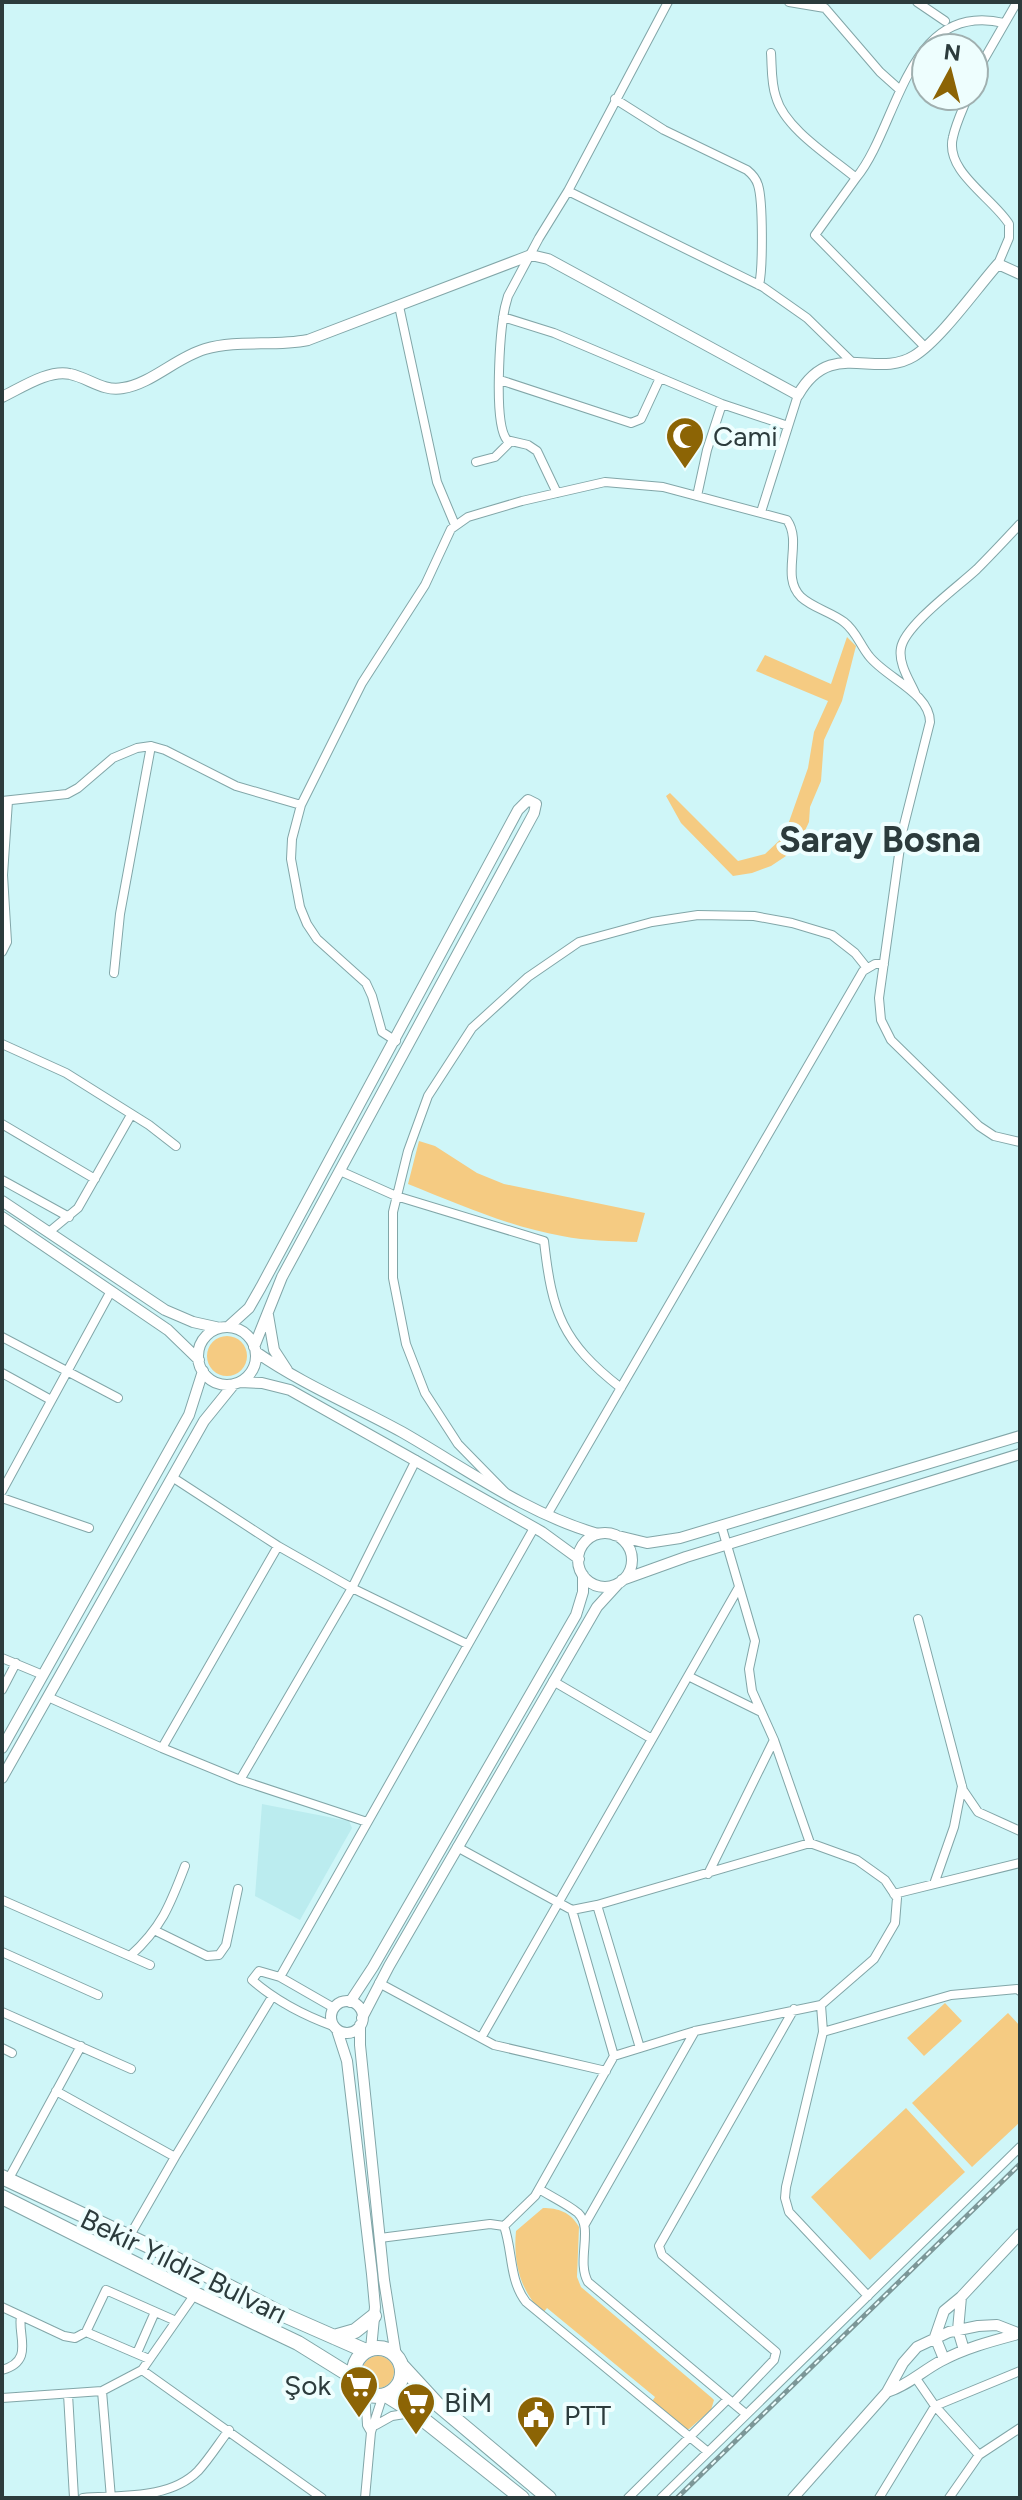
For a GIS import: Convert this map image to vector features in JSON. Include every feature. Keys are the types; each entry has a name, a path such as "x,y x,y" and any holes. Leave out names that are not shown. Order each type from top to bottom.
{"main road":[{"name":"Bekir Yıldız Bulvarı","path":"5,2179 284,2315 369,2350"},
{"name":"Bekir Yıldız Bulvarı","path":"2,2197 298,2343 356,2379"},
{"path":"334,2337 355,2331 374,2316"},
{"path":"399,2360 401,2381 384,2395 365,2391 356,2379 356,2363 369,2350 387,2350 399,2360 436,2403 549,2498"},
{"path":"384,2395 415,2413 522,2498"}],"street":[{"path":"557,493 537,451 528,445 510,442 502,432 500,380 503,317 508,296 568,191 668,2"},
{"path":"789,2 825,8 880,72 899,89"},
{"path":"917,2 945,21"},
{"path":"990,50 1017,2"},
{"path":"925,347 815,235 871,156 914,58 940,25 958,16 973,15 1004,23"},
{"path":"771,53 774,91 784,114 856,178"},
{"path":"615,99 664,130 747,170 753,176 760,195 763,258 759,285"},
{"path":"761,512 798,395 805,383 822,370 852,362 897,363 915,355 998,264 1009,238 1009,224 960,170 953,154 952,138 962,112"},
{"path":"568,191 759,285 807,318 852,362"},
{"path":"2,397 53,374 63,373 108,388 127,388 207,348 308,340 531,255 548,259 798,395"},
{"path":"998,264 1020,274"},
{"path":"399,306 437,482 455,525"},
{"path":"503,317 554,333 722,404 788,426"},
{"path":"500,380 631,423 641,419 660,378"},
{"path":"697,496 707,450 722,404"},
{"path":"476,462 495,457 510,442"},
{"path":"396,1041 382,1032 366,983 317,939 303,916 291,849 301,805 362,683 425,585 445,538 455,525 468,517 605,482 663,487 787,520 792,527 794,540 792,575 800,596 844,622 859,639 868,656 927,705 930,722 906,813 884,964 879,1006 883,1027 891,1040 979,1126 994,1136 1020,1142"},
{"path":"916,696 901,661 901,647 906,636 1020,524"},
{"path":"2,952 7,942 3,875 5,801 67,794 113,758 151,746 236,786 301,805"},
{"path":"114,973 120,914 151,746"},
{"path":"2,1748 189,1415 201,1366 199,1348 205,1338 224,1328 249,1308 396,1041 518,810 528,800 536,804 534,813 282,1277 255,1350 253,1370 237,1383 204,1421 2,1778"},
{"path":"509,1495 458,1444 425,1393 401,1329 392,1261 396,1196 408,1151 428,1096 472,1028 528,977 579,942 652,922 698,915 754,916 832,935 855,953 867,968"},
{"path":"547,1515 796,1083 867,968 884,964"},
{"path":"2,1044 66,1073 160,1132 176,1146"},
{"path":"49,1232 78,1208 131,1115"},
{"path":"2,1124 95,1179"},
{"path":"340,1171 396,1196 544,1241 549,1287 563,1324 588,1360 621,1388"},
{"path":"2,1180 69,1217"},
{"path":"2,1201 165,1310 193,1322 243,1332 255,1350 291,1375 399,1430 547,1515 598,1534 637,1542 659,1542 722,1528 1020,1436"},
{"path":"2,1217 168,1330 216,1383 262,1383 290,1390 534,1528 579,1559"},
{"path":"2,1491 111,1291"},
{"path":"268,1310 274,1350 291,1375"},
{"path":"2,1337 118,1398"},
{"path":"2,1373 51,1400"},
{"path":"452,1461 458,1453 458,1444"},
{"path":"583,1575 601,1586 620,1582 727,1545 1020,1454"},
{"path":"240,1780 352,1588 416,1460"},
{"path":"172,1477 278,1546 352,1588 467,1644"},
{"path":"2,1498 89,1528"},
{"path":"280,1977 534,1528"},
{"path":"722,1528 755,1641 749,1676 752,1691 774,1740 810,1843"},
{"path":"350,2002 576,1615 583,1592 579,1559 584,1544 598,1534"},
{"path":"334,2008 280,1977 259,1971 252,1980 272,1997 335,2028 350,2033 361,2021 379,1983 597,1607 631,1567 631,1556 624,1541 614,1535"},
{"path":"162,1748 278,1546"},
{"path":"481,2038 739,1587"},
{"path":"918,1619 962,1785 978,1812 1020,1831"},
{"path":"2,1658 43,1675"},
{"path":"3,1686 16,1663"},
{"path":"688,1676 761,1712"},
{"path":"553,1681 652,1739"},
{"path":"48,1697 240,1780 367,1822"},
{"path":"708,1874 774,1740"},
{"path":"934,1884 954,1827 962,1785"},
{"path":"457,1847 572,1910 810,1843 857,1860 885,1880 897,1898 895,1923 874,1959 821,2005 695,2031 614,2056"},
{"path":"894,1894 1020,1863"},
{"path":"130,1956 156,1931 185,1866"},
{"path":"156,1931 207,1956 219,1955 226,1945 238,1889"},
{"path":"2,1900 150,1965"},
{"path":"597,1905 640,2048"},
{"path":"504,2226 535,2196 614,2056 572,1910"},
{"path":"2,1952 98,1995"},
{"path":"379,1983 494,2045 606,2071"},
{"path":"823,2032 951,1995 1020,1991"},
{"path":"129,2237 272,1997"},
{"path":"369,2350 374,2316 372,2274 347,2061 331,2016 334,2008 342,2002 350,2002 359,2008 380,2238 399,2360"},
{"path":"821,2005 823,2032 786,2187 786,2202 789,2212 868,2296"},
{"path":"628,2498 689,2437 774,2360 776,2352 662,2255 659,2246 794,2009"},
{"path":"2,2012 131,2069"},
{"path":"695,2031 585,2224 582,2268 588,2282 746,2414"},
{"path":"5,2179 81,2046"},
{"path":"2,2048 12,2053"},
{"path":"56,2091 175,2157"},
{"path":"661,2498 1020,2147"},
{"path":"539,2189 577,2213 585,2224"},
{"path":"380,2238 490,2224 504,2226"},
{"path":"504,2226 515,2282 526,2302 708,2452"},
{"path":"935,2337 944,2311 1020,2234"},
{"path":"2,2307 70,2338 86,2332 106,2290 176,2321"},
{"path":"2,2398 102,2391 142,2370 195,2294"},
{"path":"954,2355 953,2331 961,2297"},
{"path":"137,2353 155,2312"},
{"path":"2,2370 14,2365 23,2349 21,2316"},
{"path":"793,2498 887,2392 917,2347 953,2331 997,2325 1020,2334"},
{"path":"86,2332 149,2359"},
{"path":"887,2392 901,2388 954,2355 1020,2334"},
{"path":"935,2337 954,2355"},
{"path":"142,2370 322,2498"},
{"path":"879,2498 935,2406 1020,2371"},
{"path":"915,2377 935,2406 979,2455"},
{"path":"102,2391 110,2497"},
{"path":"365,2391 367,2425 373,2429"},
{"path":"68,2394 74,2498"},
{"path":"365,2498 373,2429 384,2395"},
{"path":"373,2429 392,2416 415,2413"},
{"path":"949,2498 979,2455 1020,2428"},
{"path":"83,2498 156,2492 186,2480 199,2470 229,2430"}],"shaded area":[{"path":"847,637 856,646 842,701 824,740 821,781 802,837 786,856 771,866 733,876 681,823 666,796 670,793 738,861 765,854 784,836 808,768 814,732 828,701 756,671 765,655 831,684"},
{"path":"419,1141 435,1146 477,1173 504,1184 645,1213 637,1242 581,1239 523,1227 408,1184"},
{"path":"227,1336 241,1342 247,1356 241,1370 227,1376 213,1370 207,1356 213,1342"},
{"path":"262,1804 349,1821 352,1828 300,1920 255,1896"},
{"path":"945,2003 962,2021 924,2056 907,2038"},
{"path":"1008,2013 1020,2026 1020,2122 972,2167 912,2103"},
{"path":"906,2108 965,2172 870,2260 811,2197"},
{"path":"543,2208 564,2212 579,2227 577,2277 581,2287 714,2400 711,2410 689,2429 651,2403 655,2397 547,2308 543,2313 529,2295 517,2265 516,2231"},
{"path":"378,2356 389,2361 394,2372 389,2383 378,2388 367,2383 362,2372 367,2361"}],"railway":[{"path":"677,2498 1020,2164"}],"place":[{"name":"Cami","path":"685,470"},
{"name":"Şok","path":"359,2419"},
{"name":"BİM","path":"416,2436"},
{"name":"PTT","path":"536,2449"}],"district":[{"name":"Saray Bosna","path":"880,839"}]}
